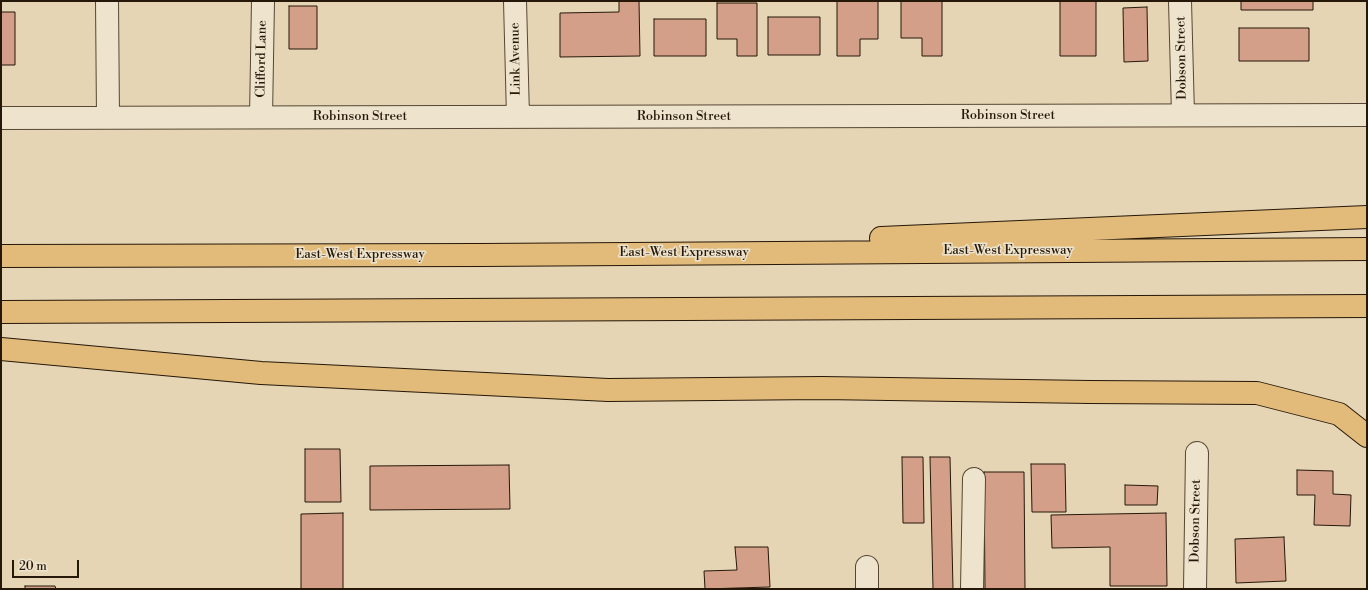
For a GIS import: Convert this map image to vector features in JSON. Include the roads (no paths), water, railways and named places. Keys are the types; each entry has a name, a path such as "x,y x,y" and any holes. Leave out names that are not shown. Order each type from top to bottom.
{"highway":[{"path":"480,255 1367,217"},
{"name":"East-West Expressway","path":"1,256 480,255 1367,249"},
{"path":"1,312 1367,306"},
{"path":"1,349 261,373 608,390 822,388 1257,393 1339,414 1367,436"}],"street":[{"path":"107,1 108,116"},
{"name":"Clifford Lane","path":"261,117 263,1"},
{"name":"Link Avenue","path":"515,1 518,117"},
{"name":"Dobson Street","path":"1180,1 1183,115"},
{"name":"Robinson Street","path":"1,118 108,116 518,117 1367,115"},
{"name":"Dobson Street","path":"1195,589 1197,453"},
{"path":"972,589 974,479"},
{"path":"867,567 867,589"}]}
